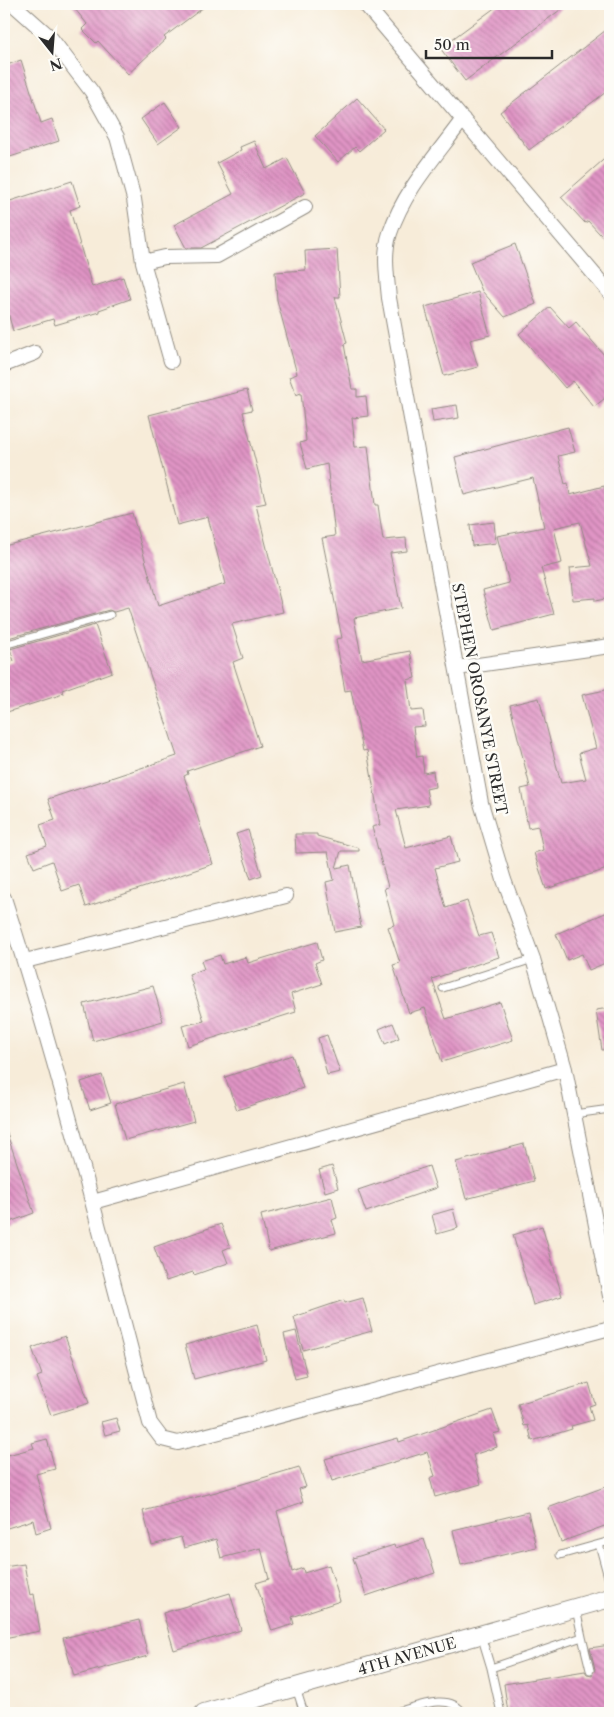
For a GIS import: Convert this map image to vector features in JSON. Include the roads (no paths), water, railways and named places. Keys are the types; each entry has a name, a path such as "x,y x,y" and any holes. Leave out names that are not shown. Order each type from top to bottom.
{"street":[{"path":"13,4 50,37 92,92 117,137 134,199 143,262 171,361"},
{"path":"364,4 610,293"},
{"name":"STEPHEN OROSANYE STREET","path":"462,119 409,192 390,233 386,263 389,298 482,803 504,880 533,959 565,1069 610,1296"},
{"path":"143,262 166,257 217,256 305,207"},
{"path":"4,365 35,353"},
{"path":"456,668 610,646"},
{"path":"25,961 286,896"},
{"path":"4,898 25,961 93,1202 150,1423 162,1438 178,1442 610,1328"},
{"path":"93,1202 565,1069"},
{"name":"4TH AVENUE","path":"204,1713 610,1598"}],"lane":[{"path":"4,645 110,615"},
{"path":"443,988 533,959"},
{"path":"574,1114 610,1109"},
{"path":"560,1555 610,1541"},
{"path":"599,1544 610,1584"},
{"path":"576,1609 590,1670"},
{"path":"481,1635 501,1713"},
{"path":"491,1668 582,1638"},
{"path":"296,1687 304,1713"},
{"path":"393,1713 446,1701 455,1705 463,1713"}]}
